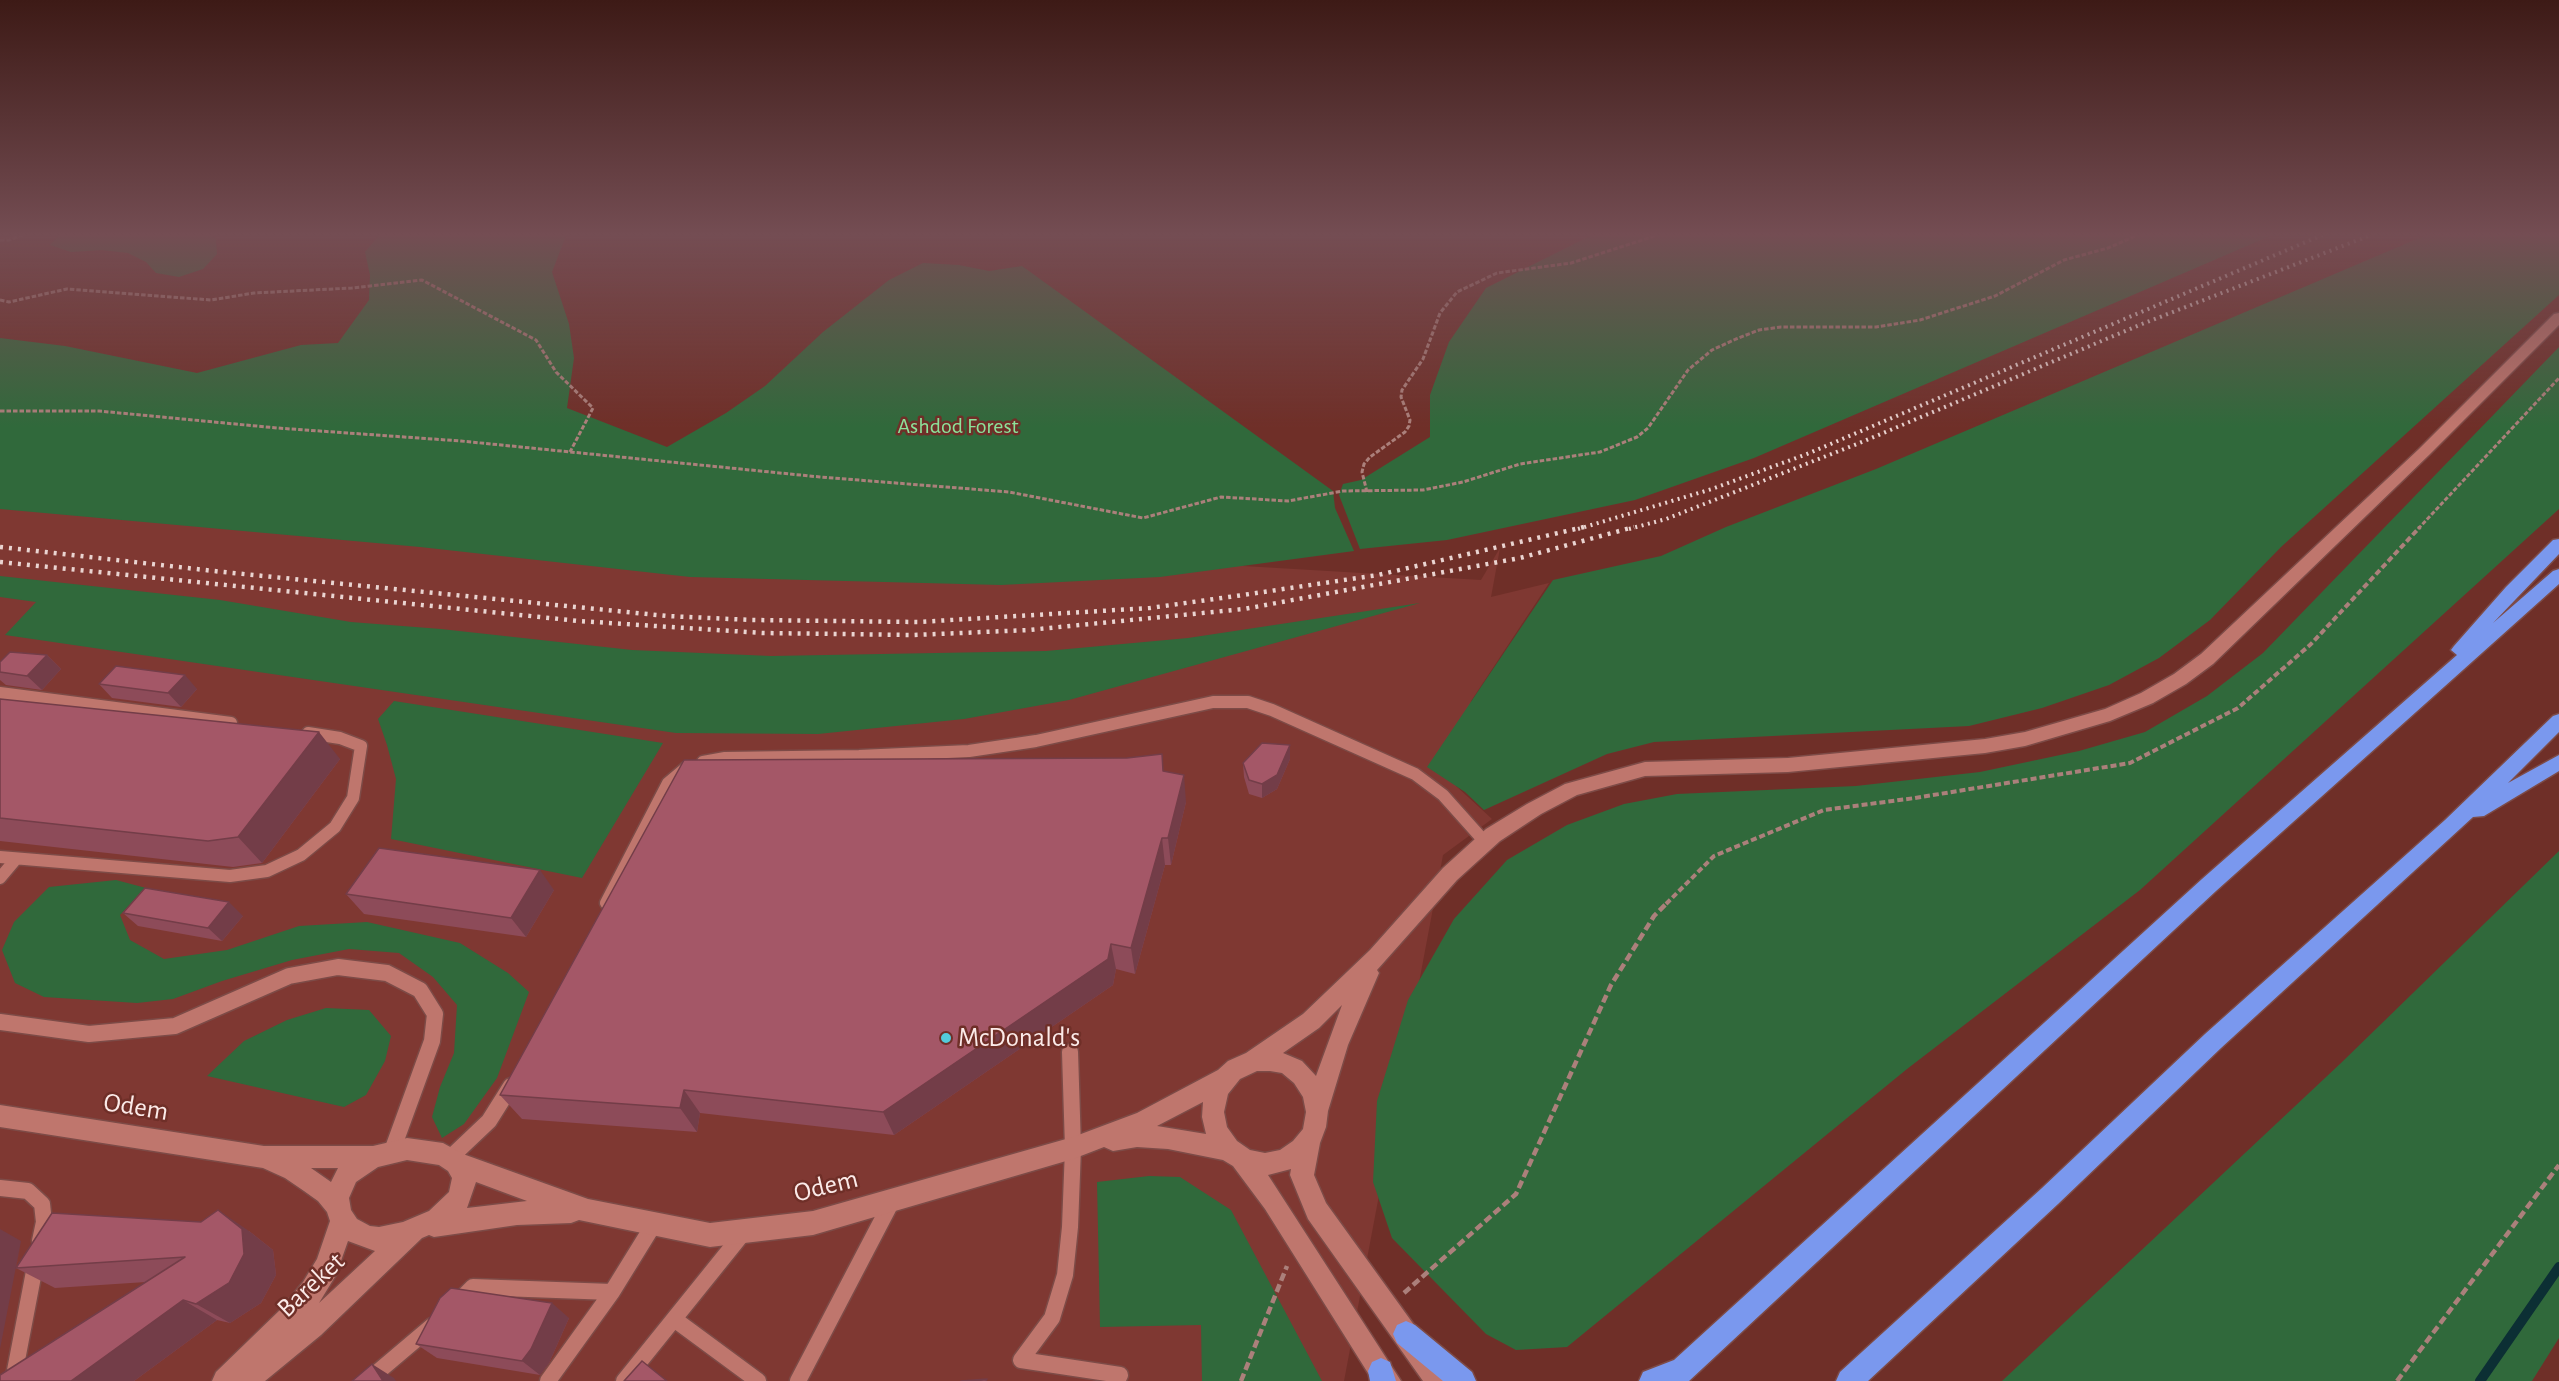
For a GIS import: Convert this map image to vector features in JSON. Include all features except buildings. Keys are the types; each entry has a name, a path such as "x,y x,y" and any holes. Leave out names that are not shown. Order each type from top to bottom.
{"highway":[{"path":"2405,711 2512,591 2559,544"},
{"path":"1652,1381 1675,1376 2209,885 2559,575"},
{"path":"1849,1381 2050,1196 2213,1041 2452,826 2559,721"},
{"path":"2452,826 2559,762"},
{"path":"1406,1334 1463,1381"}],"street":[{"path":"1250,1064 1311,1020 1377,957 1450,874 1485,842 1534,809 1572,789 1645,769 1788,765 1985,746 2025,739 2110,714 2147,698 2180,679 2207,659 2424,452 2559,316"},
{"path":"1318,1109 1350,1014 1377,957"},
{"path":"1384,1378 1298,1240 1234,1154 1217,1136 1212,1122 1211,1107 1215,1092 1223,1079 1235,1070 1265,1061 1281,1064 1295,1070 1311,1087 1318,1109 1318,1121 1308,1143 1302,1175 1317,1211 1439,1381"},
{"name":"Odem","path":"453,1160 588,1211 710,1235 813,1223 1073,1148 1144,1121 1223,1079"},
{"name":"Odem","path":"0,1116 264,1157 382,1154"},
{"name":"Odem","path":"1073,1148 1137,1136 1168,1138 1234,1154"},
{"path":"1234,1154 1256,1163 1285,1160 1298,1153 1308,1143"},
{"path":"422,1150 453,1160 464,1175 462,1193 446,1214 421,1228 390,1238 369,1238 348,1228 340,1214 339,1191 348,1174 382,1154 422,1150"},
{"name":"Odem","path":"264,1157 293,1170 326,1193 340,1214"},
{"name":"Odem","path":"421,1228 517,1213 588,1211"},
{"name":"Bareket","path":"225,1381 291,1317 312,1291 327,1266 340,1214"},
{"name":"Bareket","path":"245,1381 312,1326 421,1228"}],"lane":[{"path":"0,693 248,726"},
{"path":"602,911 668,783 682,769 725,758 969,752 1036,741 1213,702 1248,702 1272,710 1415,774 1443,795 1485,842"},
{"path":"0,857 230,876 267,871 301,855 335,826 353,798 361,746 340,738 295,732"},
{"path":"0,878 16,859"},
{"path":"0,1022 89,1034 176,1026 289,976 338,967 387,973 420,990 435,1014 432,1041 382,1154"},
{"path":"1070,1052 1073,1148 1070,1227 1065,1275 1052,1318 1021,1360 1120,1376 1117,1381"},
{"path":"453,1160 489,1121 519,1070"},
{"path":"0,1188 28,1191 42,1204 44,1222 14,1381"},
{"path":"798,1381 892,1200"},
{"path":"548,1381 612,1292 654,1224"},
{"path":"624,1381 745,1231"},
{"path":"367,1381 415,1342 473,1287 612,1292"},
{"path":"674,1319 758,1381"}],"path":[{"path":"0,300 9,302 30,297"},
{"path":"178,297 211,300 227,297"},
{"path":"455,297 536,340 556,372 594,408 570,452"},
{"path":"1367,492 1362,472 1364,465 1370,457 1405,432 1409,426 1409,413 1401,397 1402,390 1423,359 1440,313 1453,297"},
{"path":"0,411 99,411 1008,492 1143,518 1221,497 1288,501 1335,492 1401,492 1446,486 1520,464 1581,456 1619,446 1648,428 1688,370 1699,360 1736,339 1759,330 1781,327 1875,327 1920,320 1990,297"},
{"path":"1387,1308 1516,1194 1611,985 1654,916 1714,856 1824,810 1915,798 2130,763 2238,708 2312,644 2559,378"},
{"path":"2397,1381 2559,1166"},
{"path":"1241,1381 1298,1240"}],"shaded area":[{"path":"0,493 1481,580 1500,548 1491,597 1549,583 1471,701 1456,786 1492,819 1443,855 1344,1381 0,1381"}],"green space":[{"name":"Ashdod Forest","path":"369,297 560,297 569,324 574,358 567,408 667,447 726,413 765,386 823,332 867,297 1065,297 1333,491 1335,508 1354,551 1160,577 1001,585 690,577 420,547 0,509 0,338 65,346 197,373 301,345 338,343"},
{"path":"1480,297 2127,297 1754,458 1635,500 1447,540 1360,549 1339,495 1343,484 1361,480 1430,437 1430,395 1449,342"},
{"path":"2279,297 2556,297 2281,547 2210,620 2159,658 2109,685 2042,708 1969,726 1654,742 1607,754 1484,810 1465,792 1427,767 1553,580 1661,556 1726,527 1876,469"},
{"path":"2559,347 2559,509 2140,890 1907,1069 1567,1347 1516,1350 1486,1334 1392,1238 1373,1182 1377,1101 1408,1000 1454,919 1507,860 1567,825 1624,804 1677,794 1856,786 1980,772 2079,751 2145,732 2207,696 2263,653"},
{"path":"0,576 220,600 351,622 441,629 632,650 771,656 1046,651 1188,638 1420,603 1069,700 964,719 818,734 676,733 5,635 36,602 0,597"},
{"path":"394,701 663,743 582,878 391,839 396,779 378,719"},
{"path":"2559,851 2559,1338 2532,1381 2002,1381 2341,1063"},
{"path":"116,880 146,888 120,915 130,940 164,959 227,950 299,926 367,922 460,943 508,973 529,992 497,1078 464,1124 442,1138 432,1117 440,1087 454,1053 457,1005 433,977 399,953 349,949 292,960 222,981 173,999 137,1003 44,997 15,983 2,950 14,922 49,887"},
{"path":"326,1008 369,1010 391,1036 385,1061 366,1095 344,1107 207,1076 244,1041 287,1020"},
{"path":"1149,1176 1180,1177 1231,1210 1322,1381 1202,1381 1201,1325 1100,1327 1097,1182"}],"waterway":[{"path":"2480,1381 2559,1267"}],"railway":[{"path":"1578,529 1712,489 1807,454 2175,297"},
{"path":"1629,529 1666,519 1857,444 2210,297"},
{"path":"0,547 223,572 667,616 752,620 918,622 1150,608 1243,595 1378,575 1584,527"},
{"path":"0,562 579,621 763,633 914,635 1029,630 1244,609 1520,558 1634,527"}],"place":[{"name":"McDonald's","path":"946,1038"}]}
